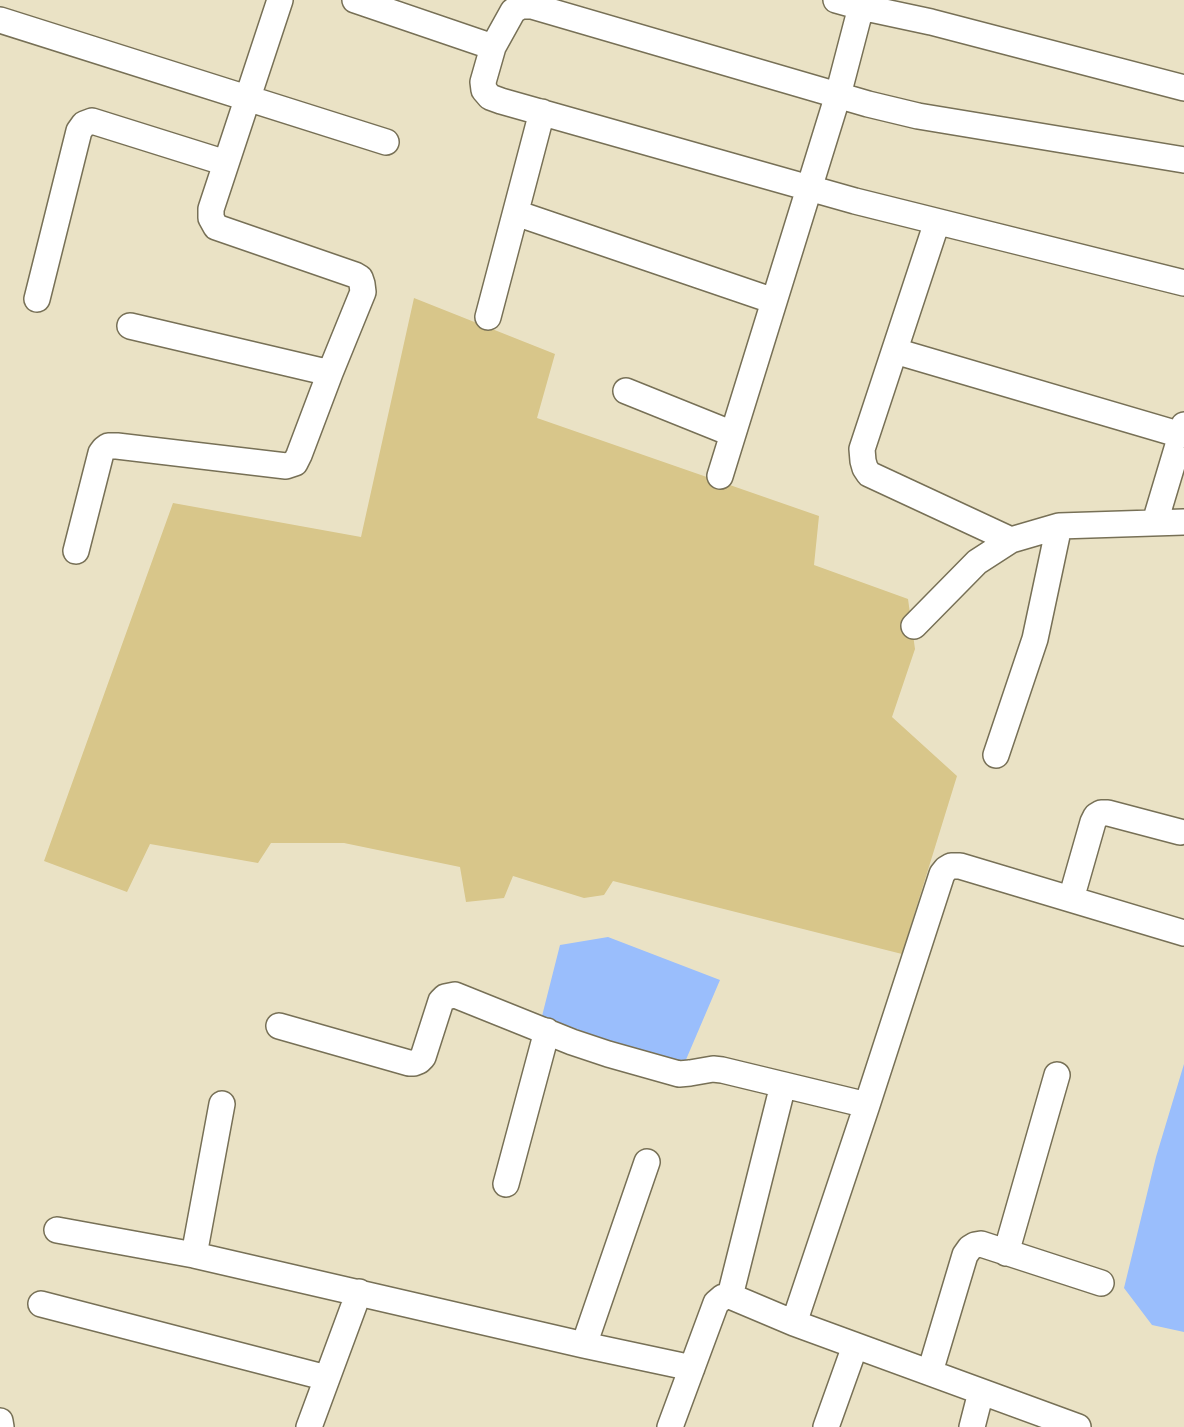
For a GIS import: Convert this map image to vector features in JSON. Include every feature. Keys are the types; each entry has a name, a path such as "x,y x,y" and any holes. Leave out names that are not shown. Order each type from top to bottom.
{"street":[{"path":"76,551 101,454 108,446 286,466 295,463 363,292 360,278 355,275 216,227 211,218 211,209 280,0"},
{"path":"355,0 493,47"},
{"path":"836,0 931,22 1184,88"},
{"path":"1184,160 918,116 838,95 532,6 521,6 513,11 493,47 483,82 484,90 490,97 542,112 808,188 1184,283"},
{"path":"720,476 838,95 861,7"},
{"path":"0,20 386,142"},
{"path":"488,317 542,112"},
{"path":"37,300 79,131 84,124 92,121 226,163"},
{"path":"516,213 774,301"},
{"path":"937,222 862,448 865,468 869,474 1011,540"},
{"path":"130,326 330,373"},
{"path":"895,351 1183,430 1155,522"},
{"path":"626,391 733,434"},
{"path":"914,626 977,562 1011,540 1059,526 1184,522"},
{"path":"996,755 1035,639 1059,526"},
{"path":"1071,899 1096,816 1101,813 1108,813 1180,832"},
{"path":"794,1324 942,874 946,869 951,866 960,866 1184,933"},
{"path":"279,1026 409,1063 419,1061 423,1057 441,1001 445,997 455,995 572,1042 679,1074 690,1074 704,1070 722,1070 867,1106"},
{"path":"506,1184 548,1031"},
{"path":"1006,1253 1057,1076"},
{"path":"730,1296 783,1085"},
{"path":"194,1255 222,1104"},
{"path":"584,1345 646,1162"},
{"path":"57,1230 194,1255 692,1368"},
{"path":"930,1372 964,1255 975,1245 981,1244 1101,1283"},
{"path":"309,1427 359,1292"},
{"path":"670,1427 716,1303 723,1297 730,1296 794,1324 1078,1427"},
{"path":"41,1304 327,1378"},
{"path":"826,1427 854,1346"},
{"path":"972,1427 981,1392"},
{"path":"0,1421 2,1427"}],"shaded area":[{"path":"414,298 555,354 537,418 819,516 814,565 908,599 915,649 892,717 957,776 902,954 613,881 604,895 584,898 513,876 504,898 466,902 460,867 344,843 271,843 258,863 150,844 127,892 44,861 173,503 361,537"}],"water":[{"path":"608,937 720,980 682,1069 542,1016 560,945"},
{"path":"1184,1064 1184,1332 1152,1325 1124,1288 1156,1157"}]}
